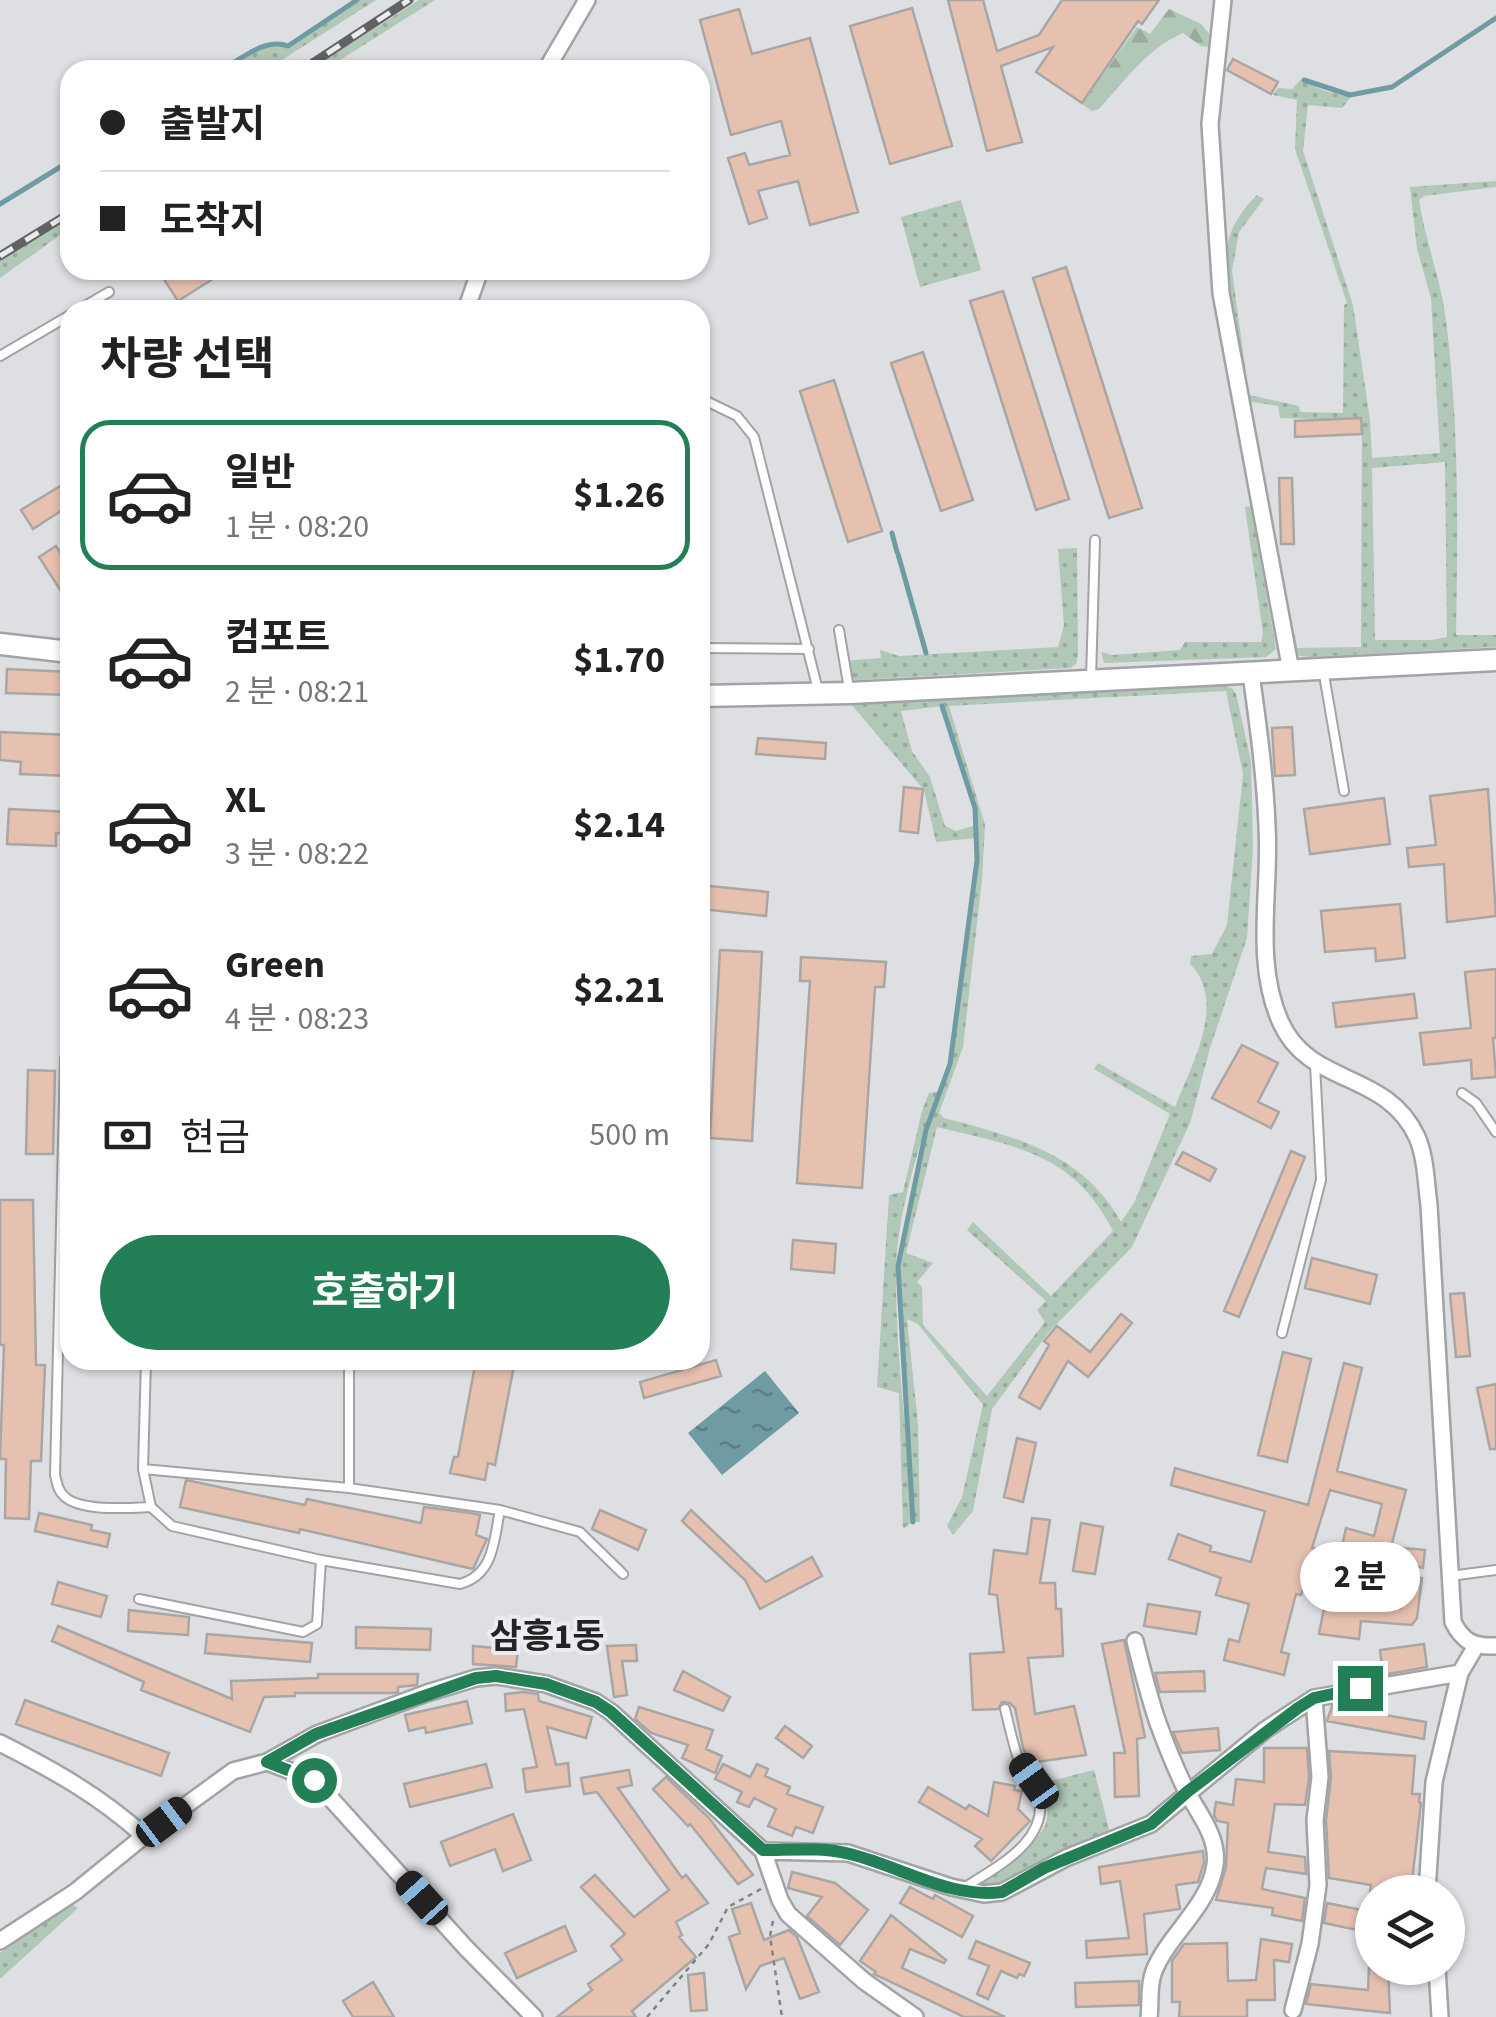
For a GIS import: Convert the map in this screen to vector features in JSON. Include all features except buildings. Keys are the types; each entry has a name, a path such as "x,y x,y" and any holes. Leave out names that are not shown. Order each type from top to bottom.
{"street":[{"path":"552,60 587,0"},
{"path":"1223,0 1210,124 1222,293 1291,671"},
{"path":"0,644 60,651"},
{"path":"710,696 850,693 1496,660"},
{"path":"1252,674 1268,829 1265,937 1272,998 1290,1038 1304,1057 1355,1080 1396,1107 1417,1136 1428,1205 1453,1622 1461,1636 1476,1646 1496,1646"},
{"path":"1136,1642 1158,1724 1215,1847 1215,1867 1192,1914 1156,1965 1150,1984 1149,2017"},
{"path":"1428,1875 1434,1782 1460,1673 1476,1646"},
{"path":"763,1850 848,1853 961,1890 1002,1892 1044,1868 1151,1824 1265,1730 1314,1698 1460,1673"},
{"path":"0,1941 75,1892 233,1771 267,1762 316,1734 427,1693 476,1678 521,1678 596,1702 611,1712 763,1850 788,1914 890,2002 915,2017"},
{"path":"1293,2010 1310,1944 1318,1885 1315,1820 1320,1777 1314,1698"},
{"path":"0,1743 84,1788 119,1812 144,1836"},
{"path":"267,1762 314,1780 534,2017"},
{"path":"1438,1985 1440,2017"}],"lane":[{"path":"95,300 109,292"},
{"path":"0,356 60,321"},
{"path":"710,403 737,416 754,437 819,694"},
{"path":"1091,680 1095,540"},
{"path":"839,630 850,693"},
{"path":"710,648 809,649"},
{"path":"1323,670 1344,791"},
{"path":"1282,1333 1321,1180 1315,1064"},
{"path":"1462,1093 1476,1103 1496,1132"},
{"path":"60,1243 55,1475 61,1494 71,1501 116,1510 151,1507"},
{"path":"146,1370 143,1469 151,1507 172,1526 321,1560 460,1584 471,1581 485,1569 500,1510"},
{"path":"348,1488 349,1370"},
{"path":"143,1469 348,1488 500,1510 580,1532 622,1574"},
{"path":"140,1599 303,1632 317,1624 321,1560"},
{"path":"1450,1576 1496,1570"},
{"path":"961,1890 1013,1854 1038,1829 1041,1819 1038,1793 1018,1760 1005,1709"}],"path":[{"path":"647,2017 709,1944 728,1907 774,1879"},
{"path":"780,1900 770,1936 782,2017"}],"green space":[{"path":"359,0 376,0 282,60 242,60 263,49 287,48"},
{"path":"419,0 435,0 340,60 325,60"},
{"path":"1169,9 1201,24 1211,36 1210,47 1201,46 1183,33 1147,56 1099,109 1092,111 1082,104 1137,27 1150,34"},
{"path":"1300,80 1351,97 1342,108 1308,105 1303,151 1353,305 1372,458 1440,453 1431,298 1417,249 1410,187 1496,181 1496,187 1424,196 1419,200 1444,305 1450,359 1457,478 1456,635 1496,635 1496,647 1293,655 1289,633 1295,635 1297,648 1361,647 1362,420 1280,418 1278,406 1246,401 1231,320 1226,258 1233,228 1257,195 1264,199 1239,232 1232,271 1249,395 1299,406 1300,412 1343,413 1347,303 1295,149 1297,100 1273,95 1278,88 1292,89","holes":["1445,462 1447,637 1375,640 1372,468"]},
{"path":"961,200 981,270 920,287 901,217"},
{"path":"60,223 60,235 0,278 0,260"},
{"path":"1251,506 1276,649 1266,657 1104,663 1101,652 1112,655 1180,650 1185,642 1261,642 1263,633 1245,507"},
{"path":"1077,548 1078,656 1070,668 854,680 849,676 843,661 881,658 880,650 899,656 1058,647 1064,625 1058,549"},
{"path":"1221,685 1232,688 1251,761 1253,848 1247,938 1190,1123 1132,1247 1048,1333 992,1409 973,1511 953,1535 947,1526 962,1497 983,1405 918,1324 907,1319 918,1424 920,1522 914,1522 899,1266 927,1130 951,1064 978,860 976,807 943,706 901,711 912,751 930,777 945,826 956,831 976,825 976,838 936,842 924,790 850,703","holes":["1226,691 1243,774 1227,925 1212,954 1191,956 1190,964 1201,979 1206,996 1197,1053 1175,1107 1098,1063 1094,1069 1170,1114 1134,1203 1121,1222 1105,1198 1067,1164 1022,1141 944,1118 939,1113 963,1047 985,825 949,706","937,1127 1017,1148 1061,1169 1097,1205 1113,1231 1051,1296 973,1222 967,1230 1046,1301 1037,1310 1045,1322 987,1396 923,1325 922,1287 917,1282 933,1263 906,1253"]},
{"path":"940,1091 911,1178 897,1248 898,1332 912,1522 903,1529 899,1393 877,1387 889,1195 903,1192 922,1111 929,1093"},
{"path":"1094,1770 1110,1833 1002,1887 981,1886 985,1877 1020,1854 1043,1830 1048,1814 1043,1783"},
{"path":"70,1903 78,1908 0,1979 0,1953"}],"water":[{"path":"765,1371 799,1413 722,1475 688,1433"}],"waterway":[{"path":"237,60 271,44 288,46 357,0"},
{"path":"1304,80 1350,95 1392,87 1496,18"},
{"path":"0,204 60,167"},
{"path":"892,533 897,552"},
{"path":"898,554 926,653"},
{"path":"913,1522 898,1266 926,1130 950,1064 977,860 975,808 942,706"}],"railway":[{"path":"317,60 409,0"},
{"path":"0,256 60,219"}],"district":[{"name":"삼흥1동","path":"547,1636"}],"route":[{"path":"314,1780 267,1762 316,1734 427,1693 476,1678 521,1678 596,1702 611,1712 763,1850 848,1853 925,1880 984,1894 1002,1892 1044,1868 1151,1824 1265,1730 1298,1708 1314,1698 1360,1688"}]}
